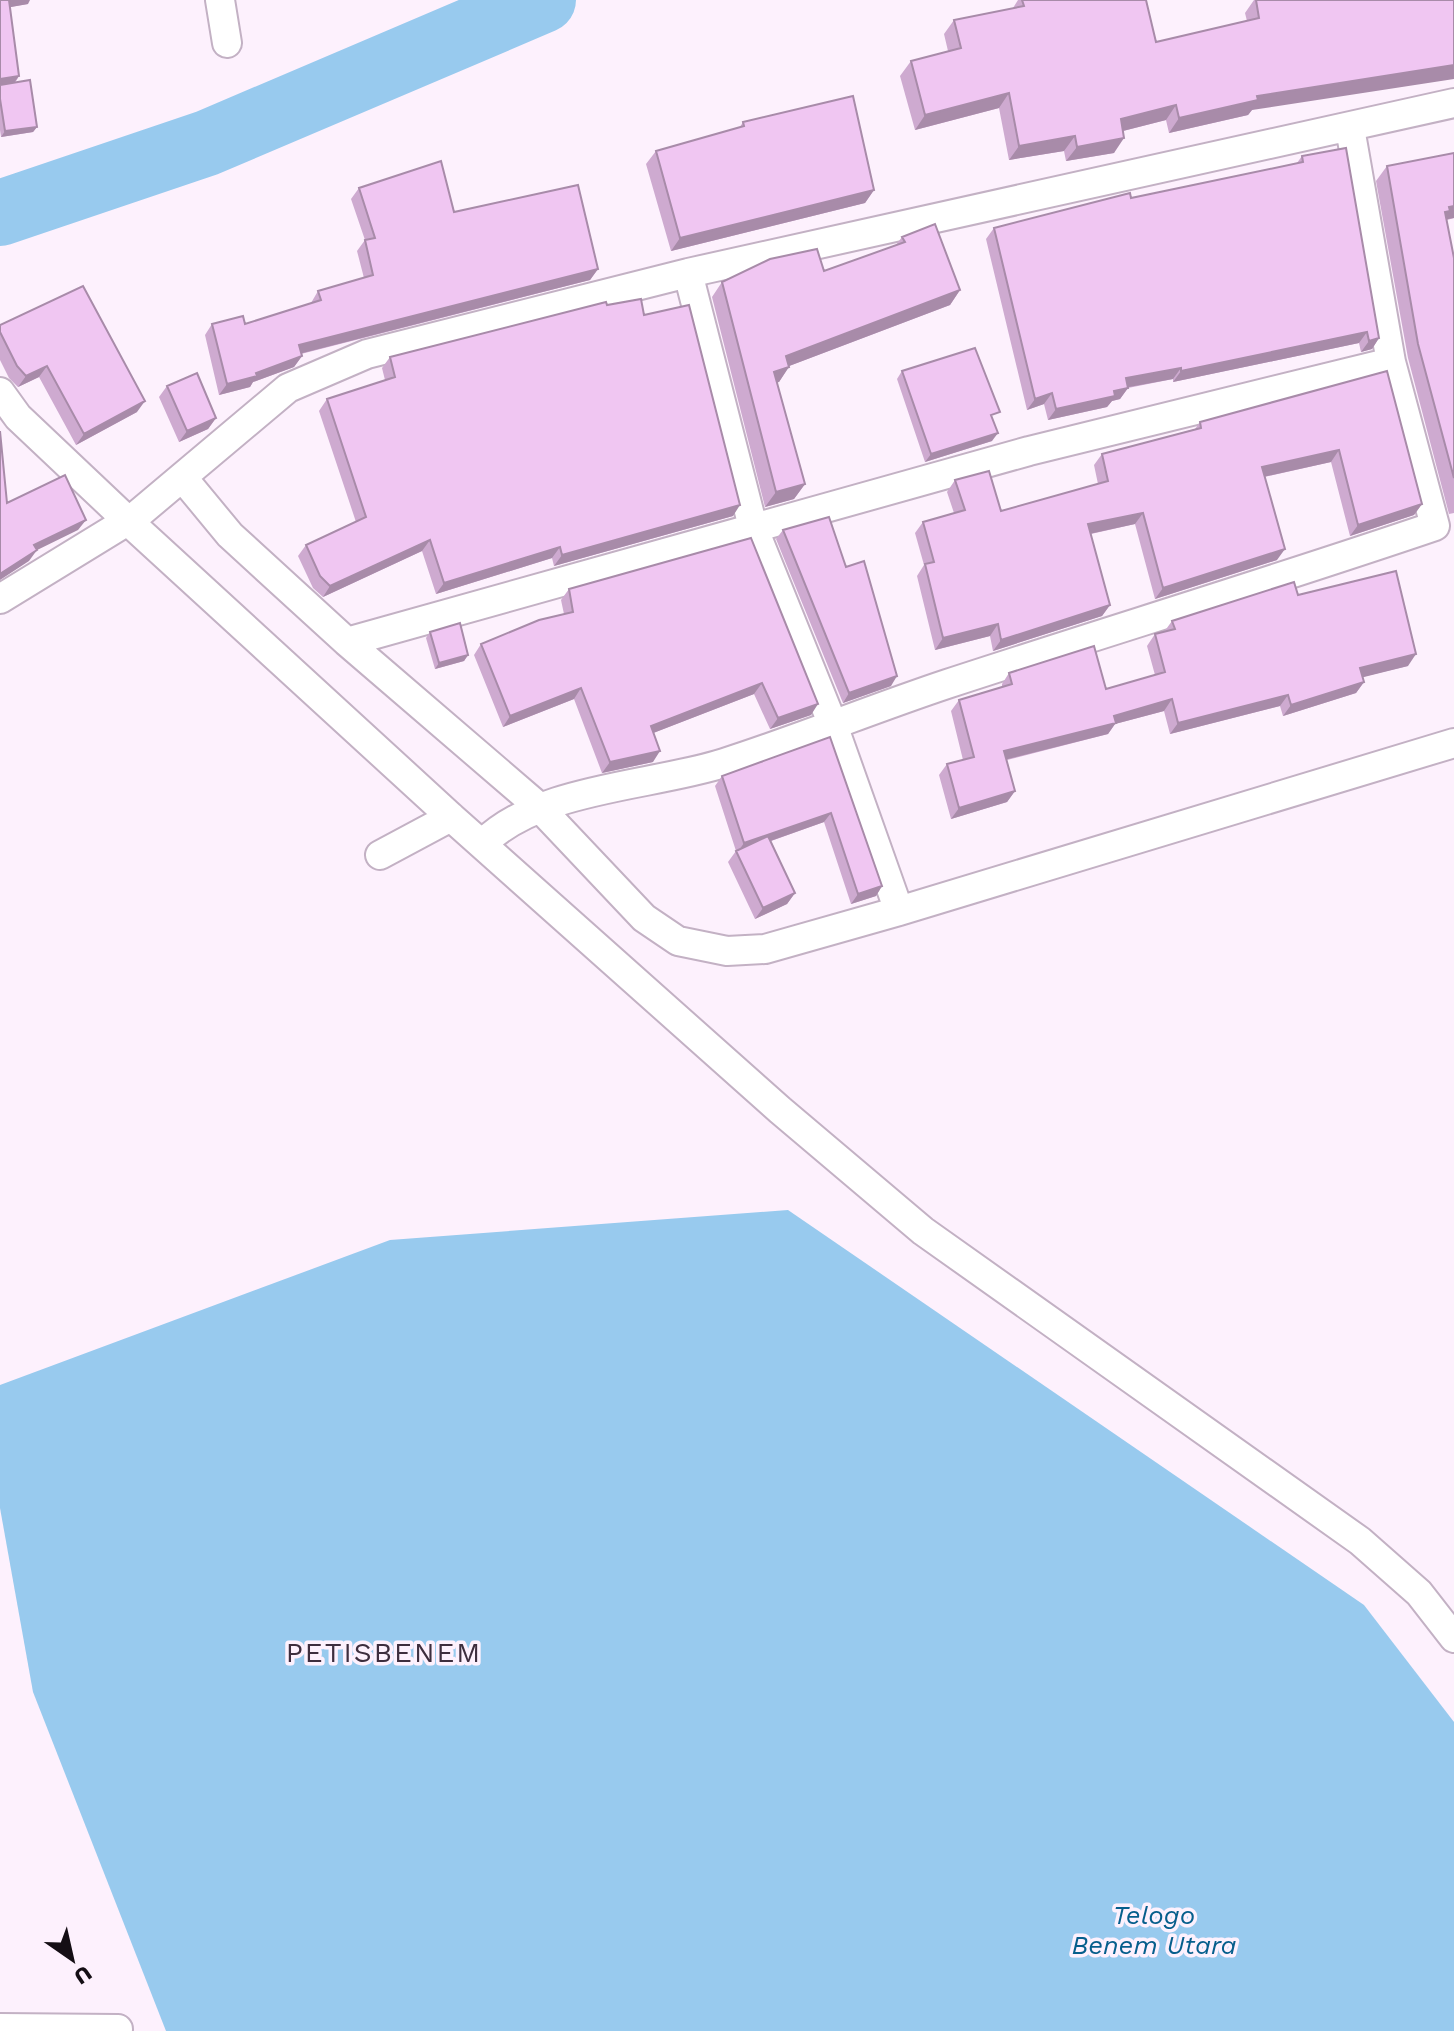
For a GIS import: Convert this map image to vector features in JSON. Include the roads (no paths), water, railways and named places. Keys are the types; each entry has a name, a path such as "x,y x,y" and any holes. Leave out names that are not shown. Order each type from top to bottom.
{"street":[{"path":"220,0 227,43"},
{"path":"0,599 133,518 288,388 367,354 688,273 1454,103"},
{"path":"380,855 451,817 510,824 721,764 944,685 1200,606 1445,523 1391,362 1350,128"},
{"path":"688,273 753,527 833,725 899,911"},
{"path":"347,642 1029,451 1391,362"},
{"path":"0,392 18,417 133,518 451,817"},
{"path":"182,477 230,535 347,642 510,824 780,1110 923,1231 1360,1541 1419,1593 1454,1638"},
{"path":"510,824 678,941 706,949 765,949 1454,743"},
{"path":"0,2028 118,2029"}],"water":[{"name":"Telogo Benem Utara","path":"788,1210 1364,1605 1454,1722 1454,2031 166,2031 33,1692 0,1508 0,1385 390,1240"}],"waterway":[{"path":"0,213 207,143 543,0"}],"district":[{"name":"PETISBENEM","path":"384,1652"}]}
